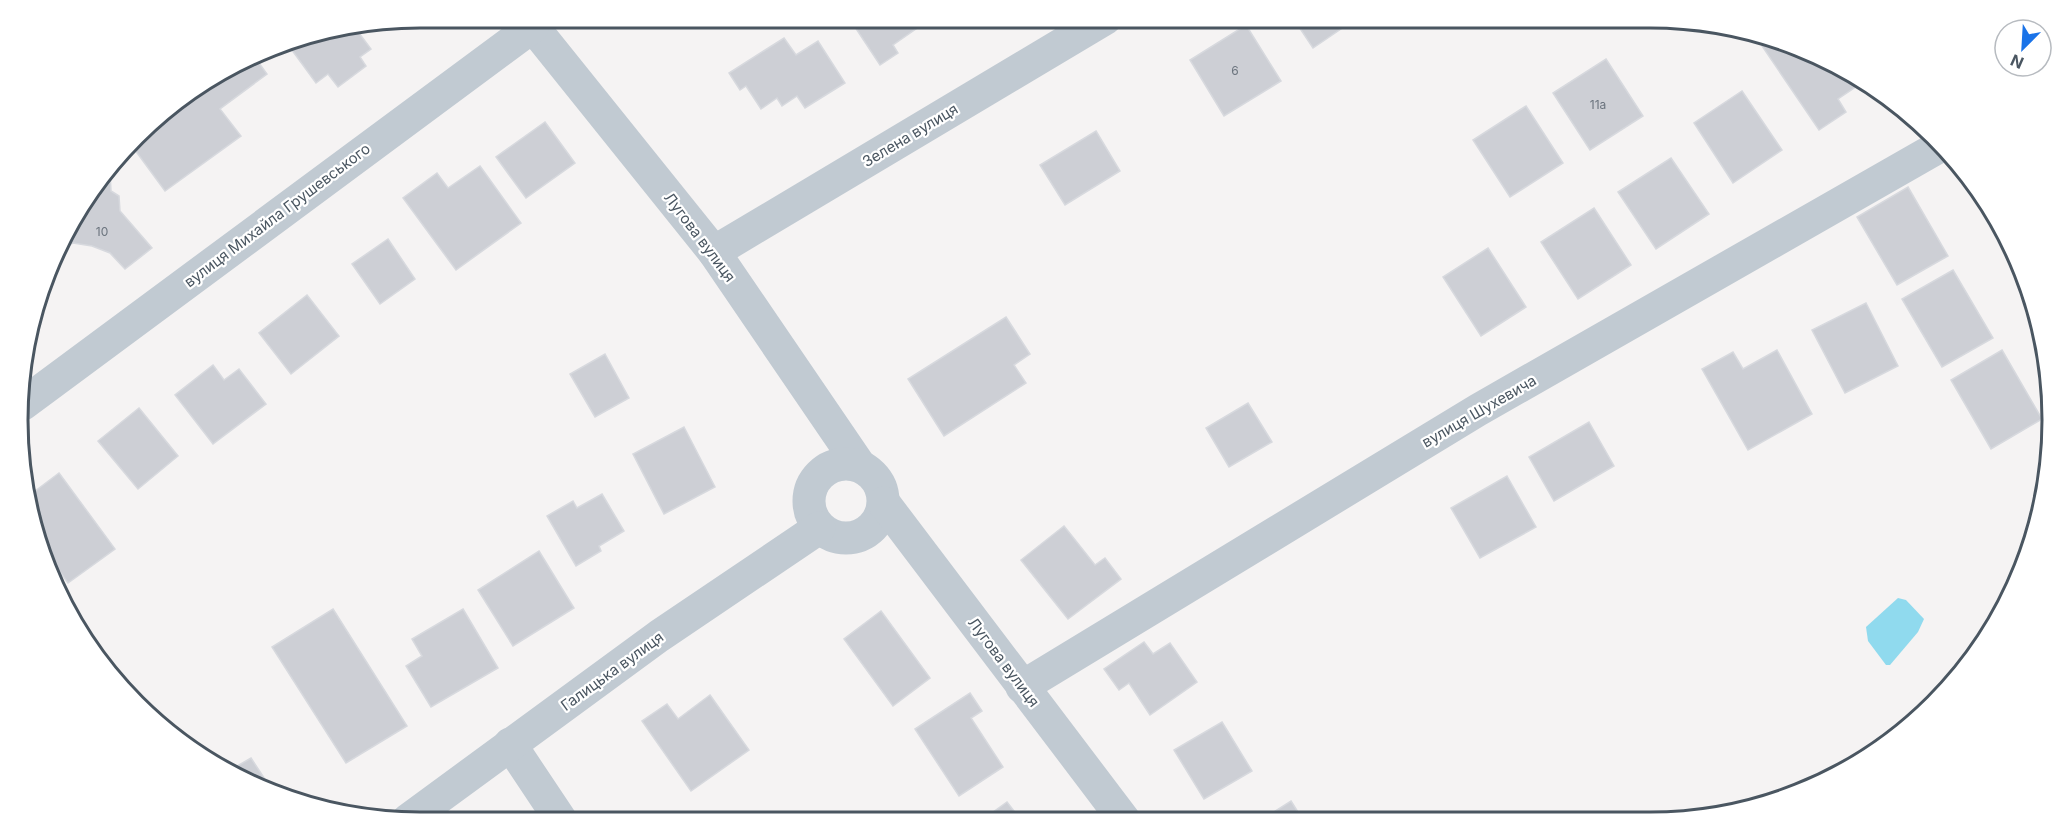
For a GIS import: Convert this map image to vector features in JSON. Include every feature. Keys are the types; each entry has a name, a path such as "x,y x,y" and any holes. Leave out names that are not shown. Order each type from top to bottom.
{"street":[{"name":"вулиця Михайла Грушевського","path":"29,400 521,28"},
{"name":"Лугова вулиця","path":"534,28 714,252 860,466"},
{"name":"Зелена вулиця","path":"714,252 1089,28"},
{"name":"вулиця Шухевича","path":"1022,687 1478,410 1934,150"},
{"path":"845,463 860,466 873,475 881,488 884,503 876,523 859,537 845,539 831,536 819,528 811,516 808,503 810,488 818,475 830,466 845,463"},
{"name":"Лугова вулиця","path":"884,503 1118,812"},
{"name":"Галицька вулиця","path":"419,812 659,636 819,528"},
{"path":"510,744 555,812"}],"water":[{"path":"1898,598 1906,600 1924,619 1918,632 1890,665 1886,665 1868,641 1866,627"}],"building":[{"path":"856,28 917,28 893,45 898,53 880,65"},
{"path":"1241,28 1248,28 1281,81 1224,116 1190,60"},
{"path":"1300,28 1342,28 1313,48"},
{"path":"359,34 371,49 360,57 366,66 338,87 328,74 316,83 292,50"},
{"path":"784,38 796,55 818,41 845,83 805,108 797,96 782,106 777,98 761,109 746,86 740,90 729,73"},
{"path":"1762,46 1801,58 1856,87 1838,99 1846,112 1819,130"},
{"path":"1606,59 1643,116 1590,150 1553,93"},
{"path":"259,63 267,74 220,109 241,136 165,191 136,151 162,126 202,94"},
{"path":"1742,91 1782,150 1733,183 1694,123"},
{"path":"1526,106 1563,163 1510,197 1473,140"},
{"path":"545,122 575,163 526,198 496,157"},
{"path":"1096,131 1120,171 1065,205 1040,165"},
{"path":"1671,158 1709,214 1656,249 1618,192"},
{"path":"480,166 521,223 456,270 403,198 437,173 448,188"},
{"path":"110,180 111,191 119,196 120,211 152,248 125,269 110,253 92,246 70,244 94,202"},
{"path":"1908,187 1948,256 1897,285 1857,217"},
{"path":"1594,208 1631,265 1578,299 1541,242"},
{"path":"388,239 415,279 380,304 352,264"},
{"path":"1488,248 1526,307 1481,336 1443,277"},
{"path":"1953,270 1993,338 1942,367 1902,299"},
{"path":"307,295 339,336 291,374 259,333"},
{"path":"1866,303 1898,366 1845,393 1812,330"},
{"path":"1006,317 1030,354 1014,365 1026,383 944,436 908,379"},
{"path":"1777,350 1812,414 1748,450 1702,369 1733,352 1743,369"},
{"path":"2002,350 2042,419 1991,449 1951,380"},
{"path":"605,354 629,398 595,417 570,374"},
{"path":"213,365 224,380 239,369 266,404 213,444 175,395"},
{"path":"1248,403 1272,442 1229,467 1206,428"},
{"path":"139,408 178,456 138,489 98,441"},
{"path":"1589,422 1614,466 1554,501 1529,457"},
{"path":"684,427 715,487 664,514 633,454"},
{"path":"59,473 115,549 68,583 57,568 49,546 35,491"},
{"path":"1507,476 1536,527 1480,558 1451,508"},
{"path":"602,494 624,531 599,546 601,551 576,566 547,516 573,501 577,508"},
{"path":"1064,526 1095,565 1105,558 1121,579 1068,619 1021,560"},
{"path":"539,551 574,608 513,646 478,590"},
{"path":"333,609 407,726 346,763 272,647"},
{"path":"463,609 498,668 431,707 406,666 422,656 412,639"},
{"path":"881,611 930,678 893,706 844,639"},
{"path":"1144,642 1153,654 1170,643 1197,682 1150,715 1129,683 1119,690 1104,669"},
{"path":"970,693 982,711 971,718 1003,767 959,796 915,729"},
{"path":"710,695 749,750 691,791 642,721 667,704 678,719"},
{"path":"1222,722 1252,771 1204,799 1174,750"},
{"path":"251,758 265,780 247,771 237,766"},
{"path":"1291,801 1298,812 1274,812"},
{"path":"1007,802 1015,812 993,812"}]}
